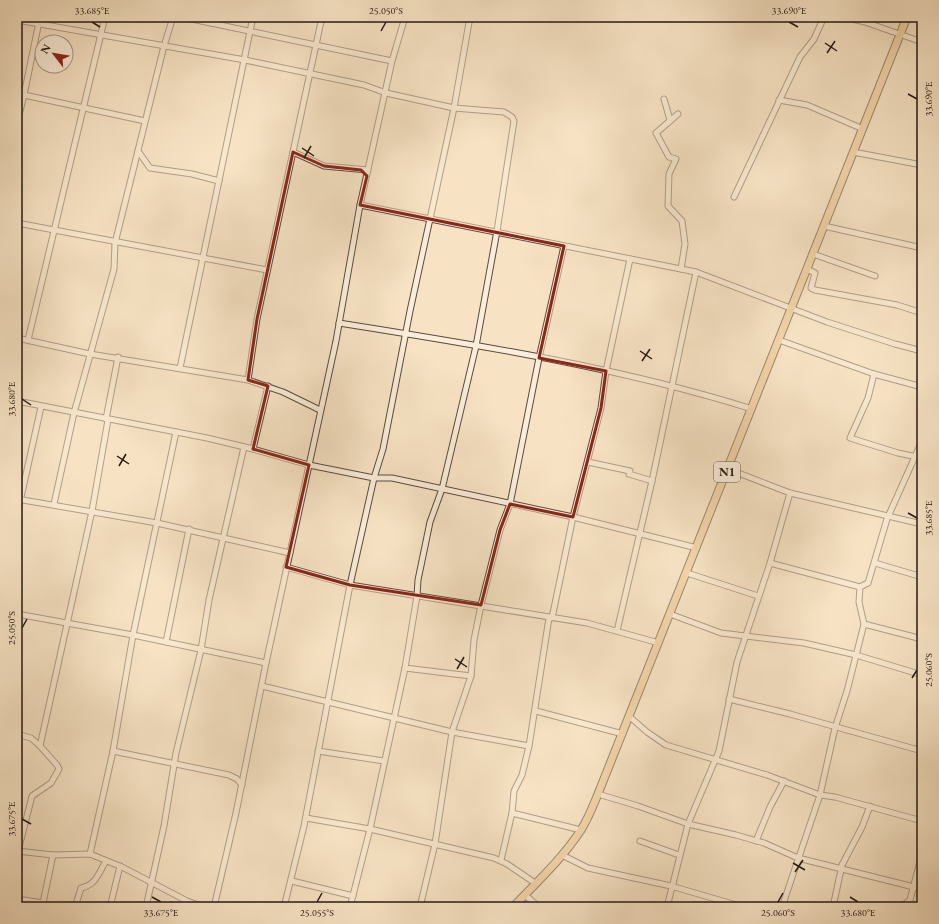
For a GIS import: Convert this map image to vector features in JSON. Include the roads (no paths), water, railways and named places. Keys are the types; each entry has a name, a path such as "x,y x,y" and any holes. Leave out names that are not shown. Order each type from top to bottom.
{"highway":[{"name":"N1","path":"513,907 562,855 581,830 598,794 908,17"}],"street":[{"path":"17,123 40,17"},
{"path":"28,340 105,17"},
{"path":"54,504 74,413 114,269 115,243 164,46 173,17"},
{"path":"182,17 281,39 315,44 392,61"},
{"path":"212,23 213,17"},
{"path":"180,368 253,17"},
{"path":"248,380 257,319 322,17"},
{"path":"214,907 242,785 286,567 339,323 360,205 392,61 405,17"},
{"path":"284,907 292,880 306,818 350,585 374,478 383,449 454,108 470,17"},
{"path":"734,197 800,57 814,39 824,17"},
{"path":"844,17 901,34 922,42"},
{"path":"17,20 101,36 245,60 310,75 364,85 386,93 454,108 504,112 512,117 514,121 497,231 476,346 442,489 430,522 419,573 417,596 405,668 370,829 350,907"},
{"path":"24,95 145,121"},
{"path":"664,99 670,120"},
{"path":"779,100 807,105 863,129"},
{"path":"678,114 656,133 669,158 676,159 669,174 668,206 682,221 685,244 681,269"},
{"path":"138,151 150,168 192,174 219,181"},
{"path":"293,152 324,166 361,170 367,173"},
{"path":"853,152 922,165"},
{"path":"360,205 497,231 696,272 791,309 895,344 922,351"},
{"path":"17,223 115,243 267,270"},
{"path":"824,226 922,248"},
{"path":"420,907 435,844 452,732 471,676 474,640 481,605 500,530 510,504 539,358 564,246"},
{"path":"813,254 875,276"},
{"path":"501,860 512,814 514,791 522,775 529,746 551,618 573,517 601,408 606,371 630,258"},
{"path":"807,269 815,273 811,288 815,290 897,305 922,313"},
{"path":"617,631 652,480 696,272"},
{"path":"339,323 476,346 606,371 672,386 752,409"},
{"path":"17,338 90,354 248,380 268,386 320,410"},
{"path":"779,340 874,374 922,387"},
{"path":"40,746 92,511 118,358"},
{"path":"874,374 868,398 850,438 898,453 922,458"},
{"path":"253,449 268,386"},
{"path":"17,401 41,407 176,432 253,449 309,466 374,478 392,478 573,517 697,548"},
{"path":"17,515 19,499 41,407"},
{"path":"90,854 112,751 133,635 176,432"},
{"path":"770,564 860,587 868,583 888,516 922,441"},
{"path":"146,907 152,883 174,764 201,650 209,600 244,447"},
{"path":"588,462 630,471 629,474 652,480"},
{"path":"728,469 790,493 922,524"},
{"path":"667,907 671,886 688,824 716,759 735,670 758,596 770,564 790,493"},
{"path":"19,499 157,522 290,553"},
{"path":"166,642 189,529"},
{"path":"875,562 922,577"},
{"path":"286,567 350,585 587,623 658,643"},
{"path":"687,573 758,596"},
{"path":"782,907 820,795 835,728 864,624 859,602 860,587"},
{"path":"17,614 133,635 266,663"},
{"path":"670,614 721,633 804,643 856,655 922,675"},
{"path":"864,624 922,639"},
{"path":"405,668 471,676"},
{"path":"262,686 452,732 529,746"},
{"path":"729,699 790,714 922,752"},
{"path":"536,711 560,716 584,725 623,734"},
{"path":"630,717 660,742 784,781 820,795 870,806 922,820"},
{"path":"17,734 31,738 57,765 59,770 52,783 32,796 17,852 53,855 90,854 120,866 187,901 204,907"},
{"path":"112,751 229,775 242,785"},
{"path":"318,751 384,761"},
{"path":"756,841 770,807 784,781"},
{"path":"598,794 638,806 688,824 756,841 798,858 922,889"},
{"path":"833,907 843,862 859,833 870,806"},
{"path":"512,814 581,830"},
{"path":"306,818 370,829 501,860 535,883"},
{"path":"640,841 679,855"},
{"path":"901,907 908,903 922,854"},
{"path":"17,898 43,903 53,855"},
{"path":"562,855 588,868 671,886 743,907"},
{"path":"75,907 81,888 88,888 92,884 106,861"},
{"path":"110,907 120,866"},
{"path":"292,880 353,896"},
{"path":"525,895 539,907"}]}
